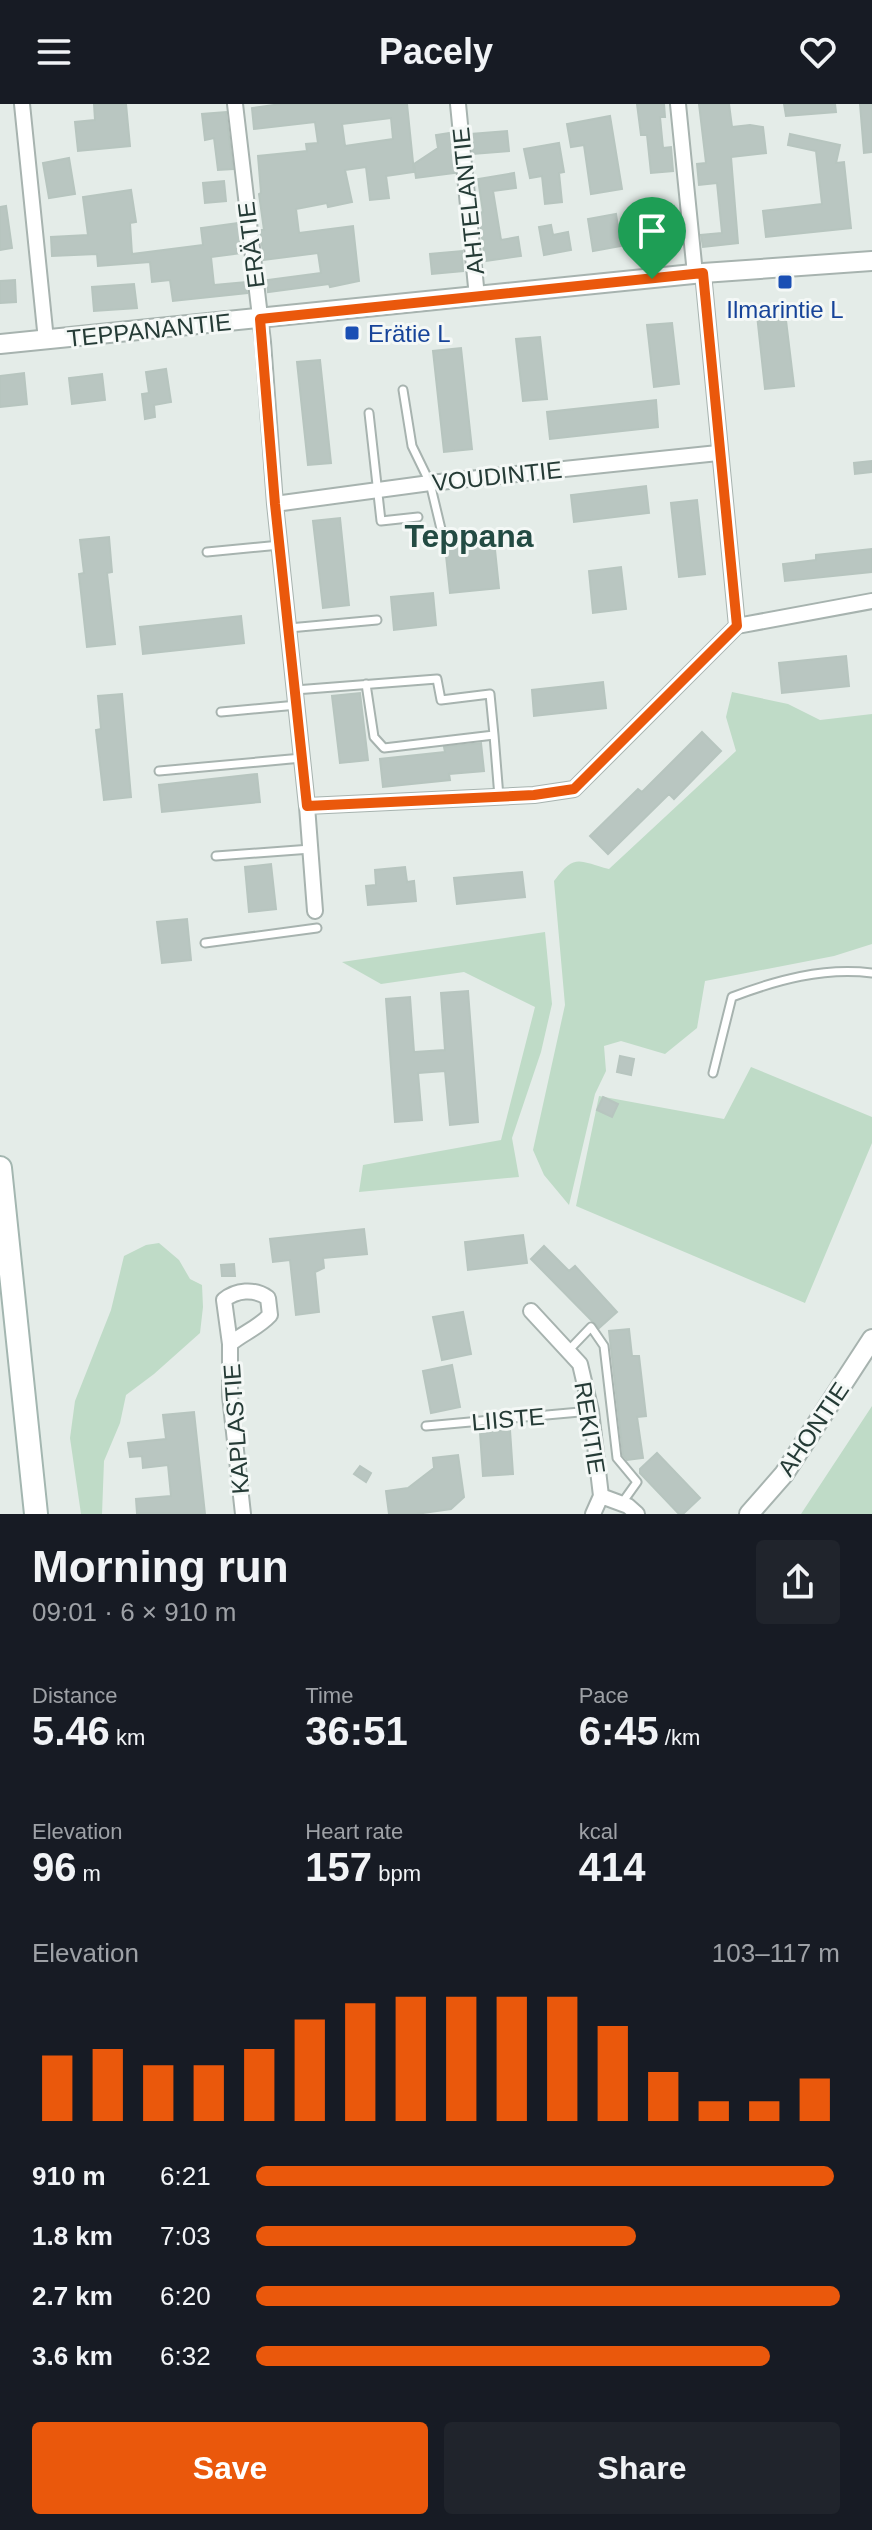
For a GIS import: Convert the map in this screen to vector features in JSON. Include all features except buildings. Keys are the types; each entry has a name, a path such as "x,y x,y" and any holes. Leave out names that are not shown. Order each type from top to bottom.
{"main road":[{"path":"0,1168 36,1514"}],"street":[{"path":"22,104 46,340"},
{"name":"ERÄTIE","path":"235,104 260,319 315,911"},
{"name":"AHTELANTIE","path":"458,104 477,297"},
{"path":"678,104 737,626"},
{"name":"TEPPANANTIE","path":"0,344 699,274 872,261"},
{"name":"VOUDINTIE","path":"275,504 430,483 718,453"},
{"path":"307,806 534,795 574,789 737,626 872,601"},
{"name":"REKITIE","path":"531,1311 580,1364 591,1411 601,1496 593,1514"},
{"name":"AHONTIE","path":"749,1514 784,1474 872,1339"},
{"name":"KAPLASTIE","path":"230,1344 230,1396 243,1514"},
{"path":"601,1496 637,1514"}],"lane":[{"path":"403,390 412,446 430,483 441,529"},
{"path":"369,413 381,521 418,517"},
{"path":"207,552 280,545"},
{"path":"289,628 377,620"},
{"path":"295,690 437,679 441,700 490,694 499,797"},
{"path":"366,684 374,737 384,748 494,735"},
{"path":"221,712 297,705"},
{"path":"159,771 302,758"},
{"path":"216,856 311,849"},
{"path":"205,943 317,928"},
{"path":"713,1073 732,997 806,975 849,971 872,973"},
{"path":"568,1351 591,1327 604,1346 617,1458 637,1482 621,1504"},
{"name":"LIISTE","path":"426,1426 591,1411"}],"green space":[{"path":"732,692 788,704 820,720 872,714 872,944 834,956 705,981 697,1028 665,1054 621,1041 604,1046 606,1071 595,1094 569,1205 544,1175 533,1150 565,1005 554,881 572,863 584,862 609,869 736,751 726,717"},
{"path":"545,932 552,1004 541,1052 512,1138 519,1177 359,1192 363,1165 501,1140 535,1007 464,972 381,984 342,962"},
{"path":"751,1067 872,1117 872,1143 805,1303 576,1206 599,1096 724,1119"},
{"path":"159,1243 179,1260 190,1279 202,1285 200,1333 126,1395 120,1423 104,1461 102,1514 81,1514 70,1438 75,1401 111,1310 124,1256 146,1245"},
{"path":"872,1406 872,1514 801,1514"}],"place":[{"name":"Ilmarintie L","path":"785,282"},
{"name":"Erätie L","path":"352,333"}],"district":[{"name":"Teppana","path":"469,536"}],"route":[{"path":"703,273 737,626 574,789 534,795 307,806 275,504 260,319 652,279 703,273"}]}
